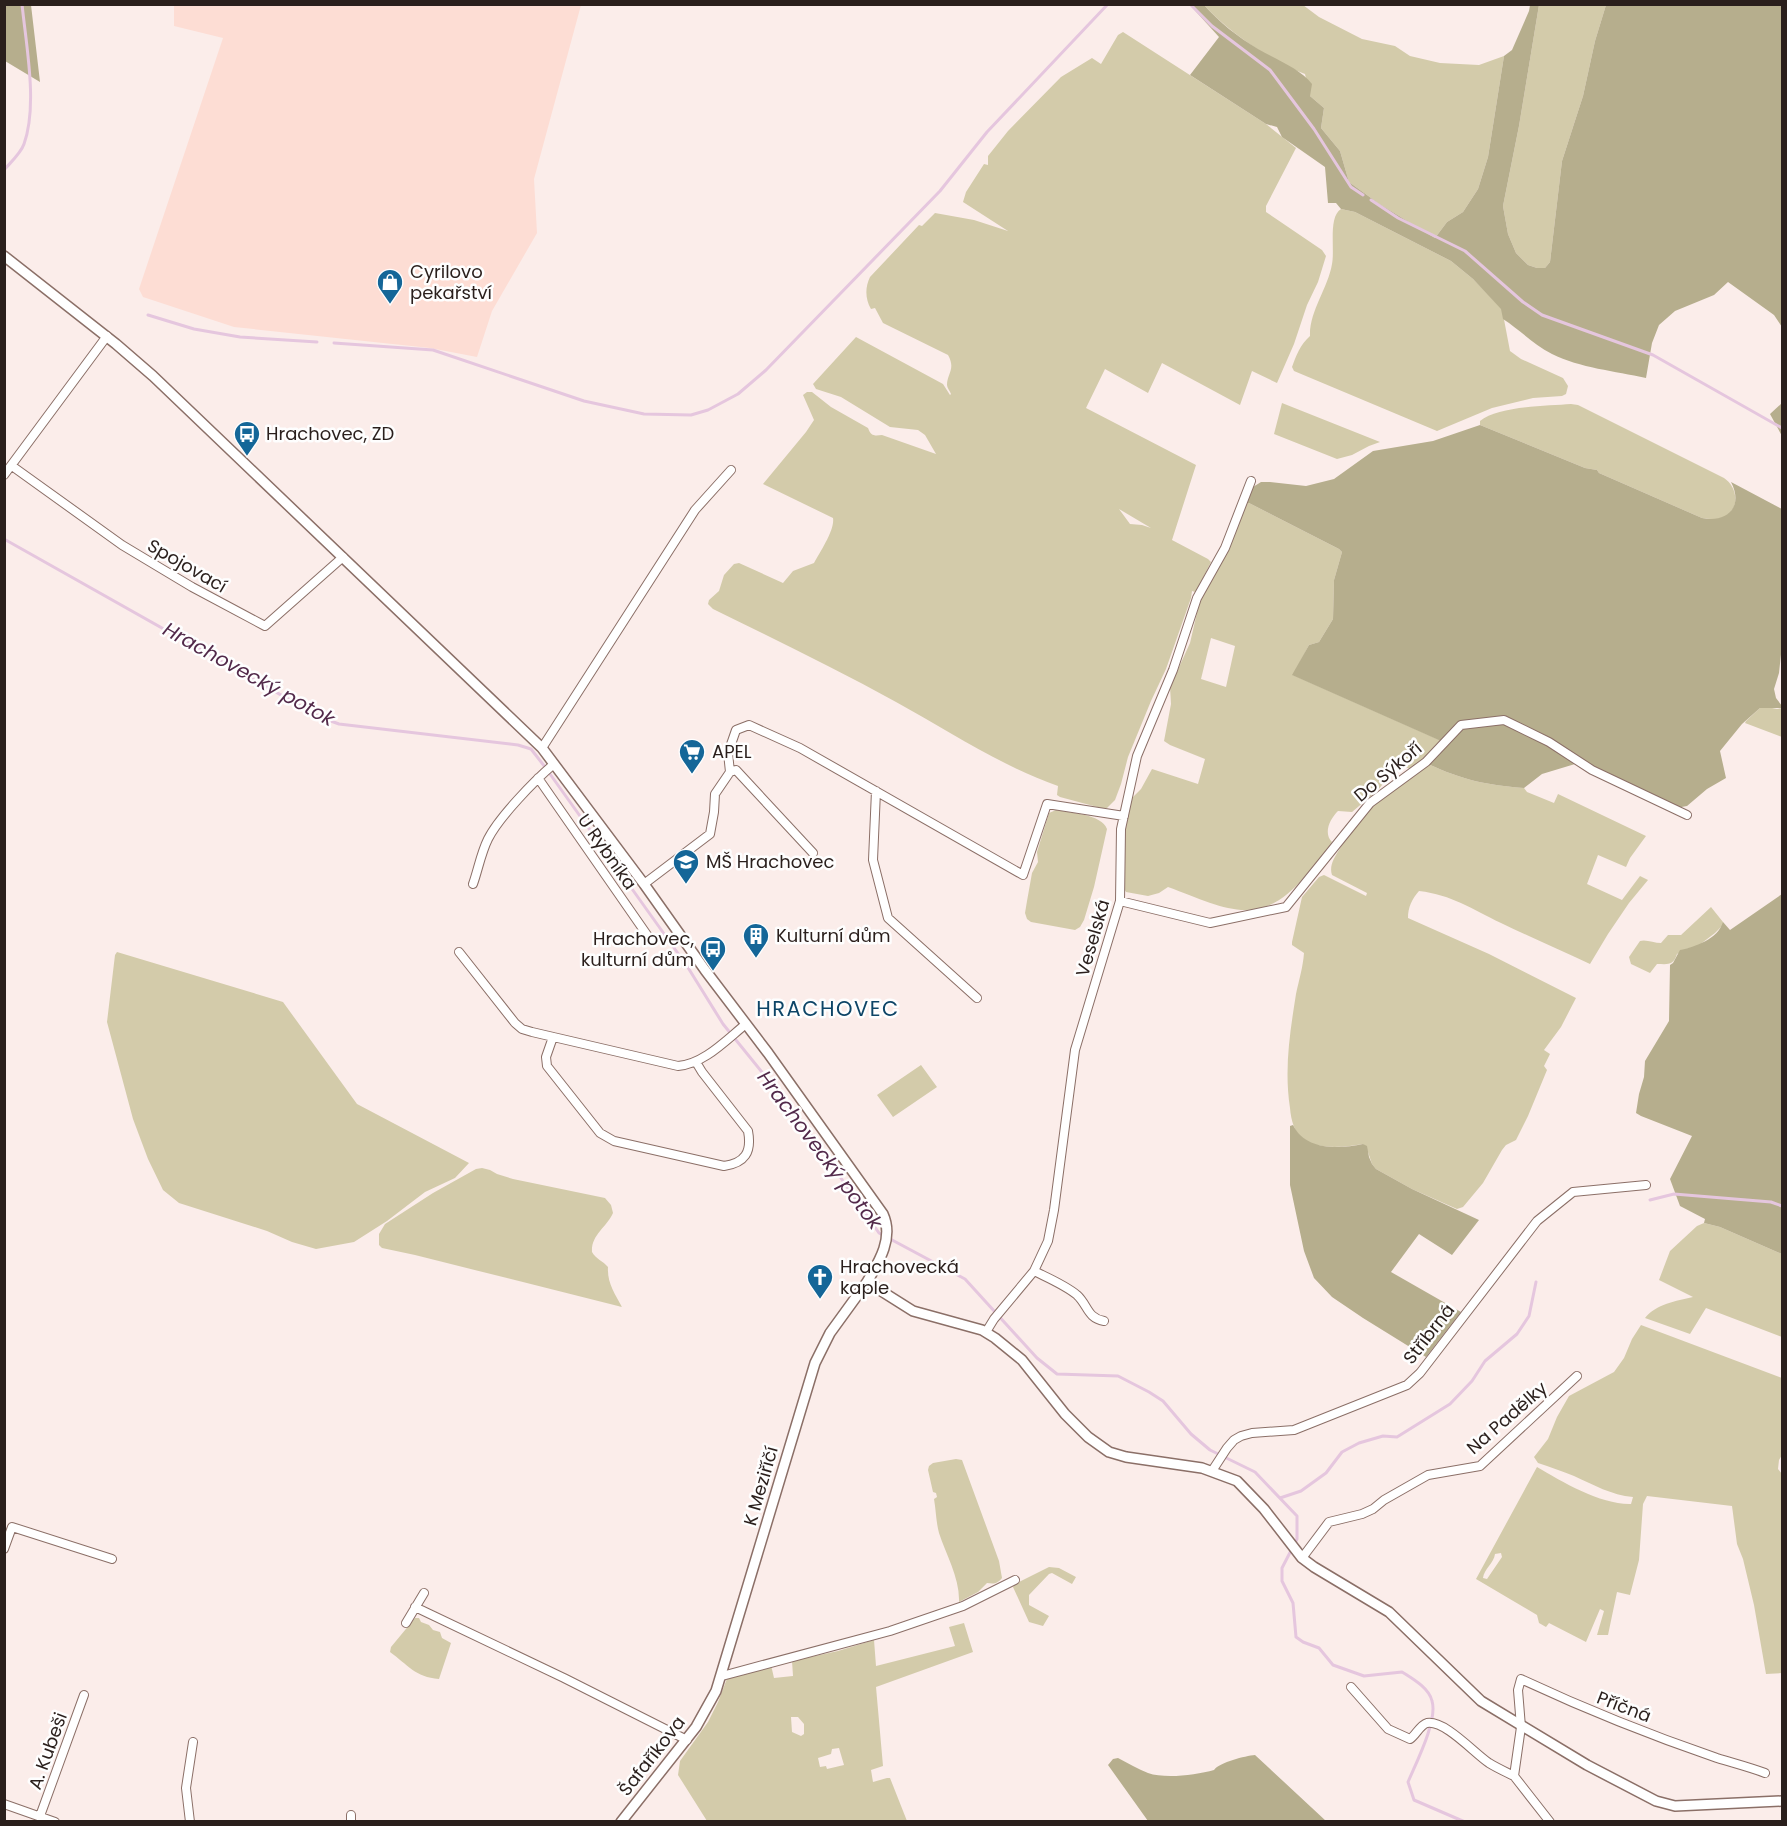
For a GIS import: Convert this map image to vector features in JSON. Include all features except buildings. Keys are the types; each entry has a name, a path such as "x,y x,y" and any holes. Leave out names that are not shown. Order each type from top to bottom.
{"street":[{"path":"5,258 107,336 153,375 542,748 546,771 644,884 746,1024 696,1062 678,1066 553,1037 522,1029 459,952"},
{"path":"4,476 107,336"},
{"name":"Spojovací","path":"12,466 122,545 265,627 343,557"},
{"path":"542,748 695,510 731,470"},
{"name":"Veselská","path":"987,1332 994,1319 1034,1272 1048,1241 1076,1050 1120,901 1121,829 1137,756 1173,670 1197,598 1225,548 1251,481"},
{"name":"Do Sýkoří","path":"1120,901 1210,923 1286,907 1370,803 1426,762 1461,725 1504,720 1550,742 1592,770 1687,815"},
{"path":"644,884 710,834 715,794 729,772 728,753 735,729 749,725 800,748 1023,875 1047,804 1124,816"},
{"path":"729,772 736,770 813,853"},
{"path":"473,884 488,839 501,820 546,771"},
{"name":"U Rybníka","path":"546,771 652,942"},
{"path":"876,791 873,860 888,918 977,998"},
{"name":"K Meziříčí","path":"707,1710 722,1676 815,1363 830,1333 877,1265 886,1242 887,1231 880,1209 746,1024"},
{"path":"553,1037 546,1057 547,1066 600,1133 608,1139 724,1166 734,1165 744,1157 749,1149 748,1131 696,1062"},
{"name":"Stříbrná","path":"1212,1471 1225,1450 1240,1436 1294,1430 1407,1385 1420,1373 1537,1221 1573,1192 1646,1185"},
{"path":"1034,1272 1058,1283 1076,1295 1092,1317 1104,1321"},
{"path":"867,1282 913,1311 987,1332 1022,1360 1065,1414 1088,1437 1109,1452 1126,1457 1212,1471 1237,1481 1300,1555 1314,1567 1389,1612 1481,1701 1612,1780 1656,1802 1675,1806 1782,1801"},
{"name":"Na Padělky","path":"1300,1555 1329,1522 1373,1509 1384,1500 1428,1475 1480,1466 1577,1376"},
{"path":"4,1549 12,1527 112,1559"},
{"path":"722,1676 890,1631 963,1606 1015,1580"},
{"path":"406,1623 424,1593"},
{"path":"415,1607 687,1740"},
{"name":"Příčná","path":"1521,1727 1518,1690 1521,1679 1572,1704 1626,1725 1765,1773"},
{"path":"1351,1687 1388,1729 1410,1739 1423,1725 1431,1724 1451,1731 1489,1763 1514,1776 1550,1821"},
{"name":"A. Kubeši","path":"40,1816 84,1695"},
{"name":"Šafaříkova","path":"621,1821 687,1740 707,1710"},
{"path":"1514,1776 1521,1727"},
{"path":"190,1821 186,1788 193,1742"},
{"path":"4,1804 55,1821"}],"shaded area":[{"path":"4,5 31,5 40,82 5,61"},
{"path":"174,5 581,5 534,179 537,233 492,311 477,357 430,348 234,327 143,297 139,289 223,38 174,26"},
{"path":"1190,5 1204,5 1243,39 1295,69 1307,79 1312,84 1310,96 1324,108 1321,128 1340,151 1349,182 1435,238 1447,222 1463,212 1478,189 1488,157 1504,56 1512,50 1530,5 1539,5 1503,206 1508,234 1516,253 1528,265 1545,268 1550,262 1562,161 1583,96 1595,41 1606,5 1782,5 1782,327 1774,315 1728,282 1714,295 1675,311 1659,325 1652,343 1646,378 1586,366 1552,354 1503,319 1501,309 1473,279 1451,261 1355,212 1341,209 1336,203 1328,203 1325,167 1282,137 1277,127 1266,124 1190,75 1219,37"},
{"path":"1204,5 1303,5 1319,17 1362,39 1395,46 1410,56 1440,63 1479,65 1504,56 1488,157 1478,189 1463,212 1447,222 1435,238 1349,182 1340,151 1321,128 1324,108 1310,96 1305,74 1251,45"},
{"path":"1539,5 1606,5 1595,41 1583,96 1562,161 1550,262 1545,268 1528,265 1516,253 1508,234 1503,206"},
{"path":"1123,32 1266,124 1296,148 1266,206 1266,212 1322,250 1326,256 1318,282 1277,383 1252,371 1240,405 1162,363 1148,393 1105,369 1086,408 1196,465 1172,540 1211,562 1198,588 1195,592 1192,591 1166,669 1128,757 1115,800 1107,808 1101,808 1060,797 1057,795 1058,786 1016,769 873,690 713,609 708,604 709,600 719,591 724,575 734,564 739,563 783,583 793,571 814,563 829,535 833,518 763,484 814,420 803,395 807,392 812,392 831,407 868,428 873,435 882,435 936,454 925,435 918,430 890,427 841,397 816,389 813,384 856,337 943,384 951,394 947,387 951,368 948,355 883,323 875,308 871,309 868,301 868,281 919,225 922,226 935,213 974,220 1008,231 963,202 966,192 984,164 988,165 988,156 1008,131 1061,77 1092,58 1101,64 1118,35","holes":["1119,509 1151,528 1130,524"]},
{"path":"1341,209 1355,212 1451,261 1473,279 1502,309 1510,351 1521,359 1563,378 1568,386 1566,394 1533,398 1492,408 1437,431 1294,371 1292,367 1301,347 1310,336 1312,318 1330,273 1333,258 1333,226 1337,213"},
{"path":"1282,403 1380,442 1337,459 1274,434"},
{"path":"1782,403 1782,436 1770,414"},
{"path":"1578,405 1724,478 1735,493 1735,505 1732,510 1722,518 1702,518 1599,473 1597,470 1585,468 1480,425 1480,421 1498,412"},
{"path":"1480,425 1585,468 1597,470 1599,473 1702,518 1719,518 1731,511 1734,506 1735,491 1731,482 1782,509 1782,645 1779,673 1774,689 1782,708 1760,708 1742,724 1720,751 1726,778 1707,789 1687,806 1676,808 1575,764 1542,774 1524,788 1464,778 1428,764 1441,741 1292,675 1309,645 1319,642 1333,619 1334,580 1342,552 1246,503 1253,487 1261,482 1306,486 1334,479 1373,451 1433,441"},
{"path":"1246,503 1339,549 1342,552 1334,580 1333,619 1319,642 1309,645 1293,675 1442,741 1428,764 1475,781 1524,788 1527,792 1554,803 1558,794 1646,836 1626,867 1598,855 1587,884 1622,900 1640,876 1648,880 1629,903 1590,964 1452,899 1419,891 1412,900 1408,918 1489,954 1576,998 1561,1027 1544,1050 1550,1054 1544,1066 1547,1070 1516,1140 1502,1150 1483,1183 1463,1207 1457,1209 1412,1189 1376,1169 1363,1144 1341,1147 1325,1146 1305,1140 1294,1126 1288,1093 1290,1036 1304,953 1292,945 1292,942 1302,897 1319,877 1324,875 1366,896 1367,893 1332,875 1332,862 1365,813 1417,772 1396,763 1397,768 1394,773 1352,812 1338,811 1329,826 1328,834 1332,842 1327,851 1289,892 1273,903 1257,909 1241,910 1207,902 1168,887 1148,896 1126,892 1122,885 1124,841 1130,800 1141,789 1152,769 1198,784 1205,759 1164,741 1171,704 1170,687 1190,643 1199,604","holes":["1211,638 1235,646 1226,687 1201,679"]},
{"path":"1760,708 1782,708 1782,737 1745,723"},
{"path":"1056,810 1092,817 1104,824 1107,829 1084,920 1075,930 1031,922 1025,913 1032,873 1038,862 1037,852 1049,813"},
{"path":"1782,894 1782,1254 1720,1227 1704,1223 1705,1219 1680,1206 1670,1179 1692,1136 1636,1113 1645,1061 1669,1021 1670,965 1680,950 1711,938 1723,922 1730,930"},
{"path":"1711,907 1723,925 1698,946 1677,954 1670,964 1657,964 1650,973 1631,964 1629,957 1640,941 1661,943 1668,935 1681,935"},
{"path":"117,952 283,1002 357,1104 469,1163 455,1178 425,1192 387,1221 354,1242 316,1249 179,1203 163,1190 148,1159 133,1119 107,1022"},
{"path":"921,1065 937,1087 893,1117 877,1095"},
{"path":"1293,1125 1306,1140 1315,1144 1334,1147 1363,1144 1367,1146 1369,1157 1376,1169 1412,1189 1479,1220 1452,1255 1419,1234 1391,1272 1461,1312 1426,1357 1332,1297 1314,1278 1304,1251 1290,1185 1290,1126"},
{"path":"482,1168 513,1179 605,1198 611,1205 613,1213 596,1236 592,1252 608,1267 610,1283 622,1307 382,1248 379,1245 379,1234 385,1224 433,1193 476,1169"},
{"path":"1704,1223 1720,1227 1782,1254 1782,1337 1706,1308 1690,1334 1645,1318 1661,1306 1693,1297 1659,1280 1670,1251 1697,1226"},
{"path":"1641,1325 1782,1378 1782,1455 1778,1469 1782,1474 1782,1673 1766,1674 1754,1605 1737,1544 1732,1506 1647,1496 1643,1504 1639,1560 1630,1595 1617,1592 1608,1635 1597,1635 1604,1611 1600,1609 1586,1642 1549,1623 1546,1627 1539,1623 1537,1615 1476,1579 1537,1467 1595,1497 1631,1504 1633,1497 1610,1492 1538,1463 1534,1457 1548,1439 1569,1396 1614,1372 1624,1358","holes":["1501,1553 1502,1557 1487,1579 1483,1578 1495,1554"]},
{"path":"962,1460 999,1561 1002,1578 995,1583 987,1583 978,1592 959,1602 955,1575 938,1529 934,1499 937,1497 933,1492 928,1470 933,1463"},
{"path":"1049,1567 1059,1568 1076,1577 1072,1584 1052,1573 1049,1574 1029,1595 1029,1605 1049,1616 1043,1626 1029,1622 1013,1587"},
{"path":"415,1618 419,1618 433,1630 440,1632 442,1638 451,1643 439,1679 418,1673 390,1652 391,1647"},
{"path":"964,1623 973,1652 876,1687 883,1766 871,1770 873,1782 890,1778 907,1821 707,1821 678,1775 680,1761 708,1722 728,1676 771,1665 774,1678 793,1676 792,1661 874,1640 876,1666 955,1646 949,1627","holes":["791,1717 798,1717 804,1724 804,1734 801,1736 792,1732","839,1748 844,1765 827,1769 826,1766 820,1767 818,1758 831,1754 832,1749"]},
{"path":"1255,1755 1326,1821 1148,1821 1108,1765 1113,1759 1118,1758 1155,1775 1181,1776 1214,1770 1227,1762"}],"waterway":[{"path":"4,170 23,147 30,111 30,75 22,4"},
{"path":"334,343 433,350 584,401 644,414 691,415 708,410 738,394 766,370 940,191 987,132 1108,4"},
{"path":"1190,4 1212,26 1270,70 1314,129 1351,187 1363,195"},
{"path":"1371,200 1398,218 1465,251 1523,302 1542,315 1653,355 1782,428"},
{"path":"148,315 194,329 240,337 317,342"},
{"name":"Hrachovecký potok","path":"4,539 320,717 339,724 518,745 531,749 687,966 723,1024 800,1119 879,1233 965,1279 1037,1358 1057,1374 1118,1376 1163,1401 1191,1434 1210,1450 1255,1472 1297,1516 1297,1539 1282,1568 1282,1581 1293,1603 1296,1637 1319,1648 1333,1665 1364,1676 1402,1672 1424,1688 1432,1701 1432,1719 1408,1782 1414,1800 1465,1822"},
{"path":"1650,1200 1674,1194 1771,1202 1782,1206"},
{"path":"1280,1498 1301,1491 1326,1473 1342,1452 1359,1443 1383,1436 1397,1437 1450,1404 1472,1381 1485,1361 1517,1334 1529,1316 1536,1282"}],"place":[{"name":"Cyrilovo pekařství","path":"390,305"},
{"name":"Hrachovec, ZD","path":"247,457"},
{"name":"APEL","path":"692,775"},
{"name":"MŠ Hrachovec","path":"686,885"},
{"name":"Kulturní dům","path":"756,959"},
{"name":"Hrachovec, kulturní dům","path":"713,972"},
{"name":"Hrachovecká kaple","path":"820,1300"}],"district":[{"name":"HRACHOVEC","path":"828,1009"}]}
